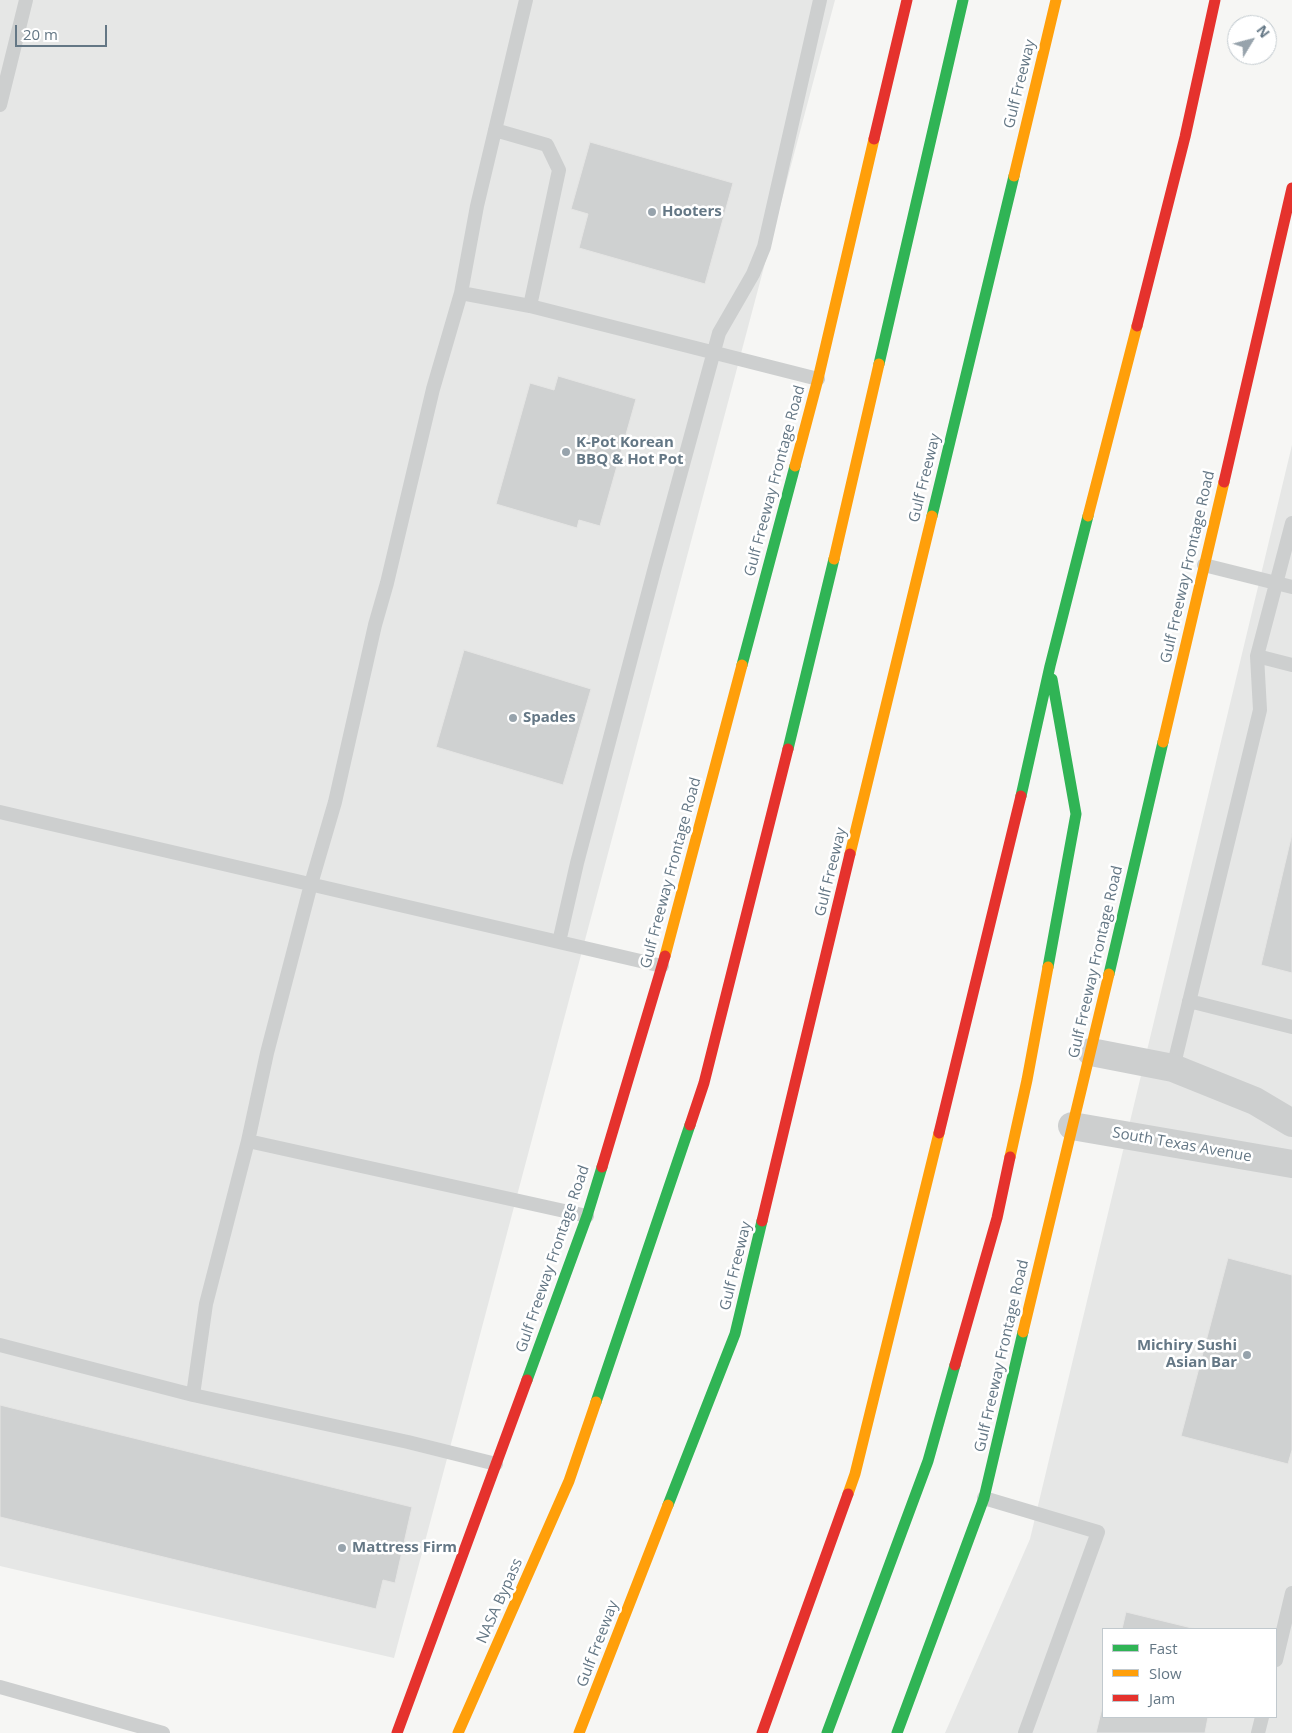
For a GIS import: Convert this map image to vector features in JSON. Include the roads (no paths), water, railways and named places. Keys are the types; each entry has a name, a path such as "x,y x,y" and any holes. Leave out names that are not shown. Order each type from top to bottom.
{"main road":[{"name":"Gulf Freeway Frontage Road","path":"397,1733 587,1216 662,966 818,379 907,0"},
{"name":"NASA Bypass","path":"458,1733 569,1482 704,1083 810,662 963,0"},
{"name":"Gulf Freeway","path":"579,1733 735,1334 1056,0"},
{"path":"762,1733 855,1474 1012,839 1050,666 1182,146 1215,0"},
{"name":"Gulf Freeway Frontage Road","path":"897,1733 984,1498 1091,1052 1292,188"},
{"path":"827,1733 928,1461 997,1218 1027,1080 1076,814 1050,666"}],"street":[{"path":"1091,1052 1173,1068 1255,1101 1292,1123"},
{"name":"South Texas Avenue","path":"1072,1126 1292,1164"}],"lane":[{"path":"0,105 26,0"},
{"path":"193,1395 206,1304 248,1140 267,1054 311,884 335,802 375,625 387,583 433,389 460,293 477,206 526,0"},
{"path":"559,942 577,863 655,567 715,354 719,333 754,274 764,247 820,0"},
{"path":"495,130 546,144 559,170 530,306"},
{"path":"1276,257 1292,261"},
{"path":"460,293 530,306 818,379"},
{"path":"1173,1068 1260,710 1257,656 1292,523"},
{"path":"1204,565 1292,587"},
{"path":"1257,656 1292,665"},
{"path":"0,812 662,966"},
{"path":"1189,1002 1292,1027"},
{"path":"248,1140 587,1216"},
{"path":"0,1345 193,1395 408,1442 496,1464"},
{"path":"984,1498 1098,1532 1025,1733"},
{"path":"1277,1656 1292,1593"},
{"path":"0,1687 163,1733"},
{"path":"1258,1733 1262,1718"}],"place":[{"name":"Hooters","path":"652,212"},
{"name":"K-Pot Korean BBQ & Hot Pot","path":"566,452"},
{"name":"Spades","path":"513,718"},
{"name":"Michiry Sushi Asian Bar","path":"1247,1355"},
{"name":"Mattress Firm","path":"342,1548"}]}
